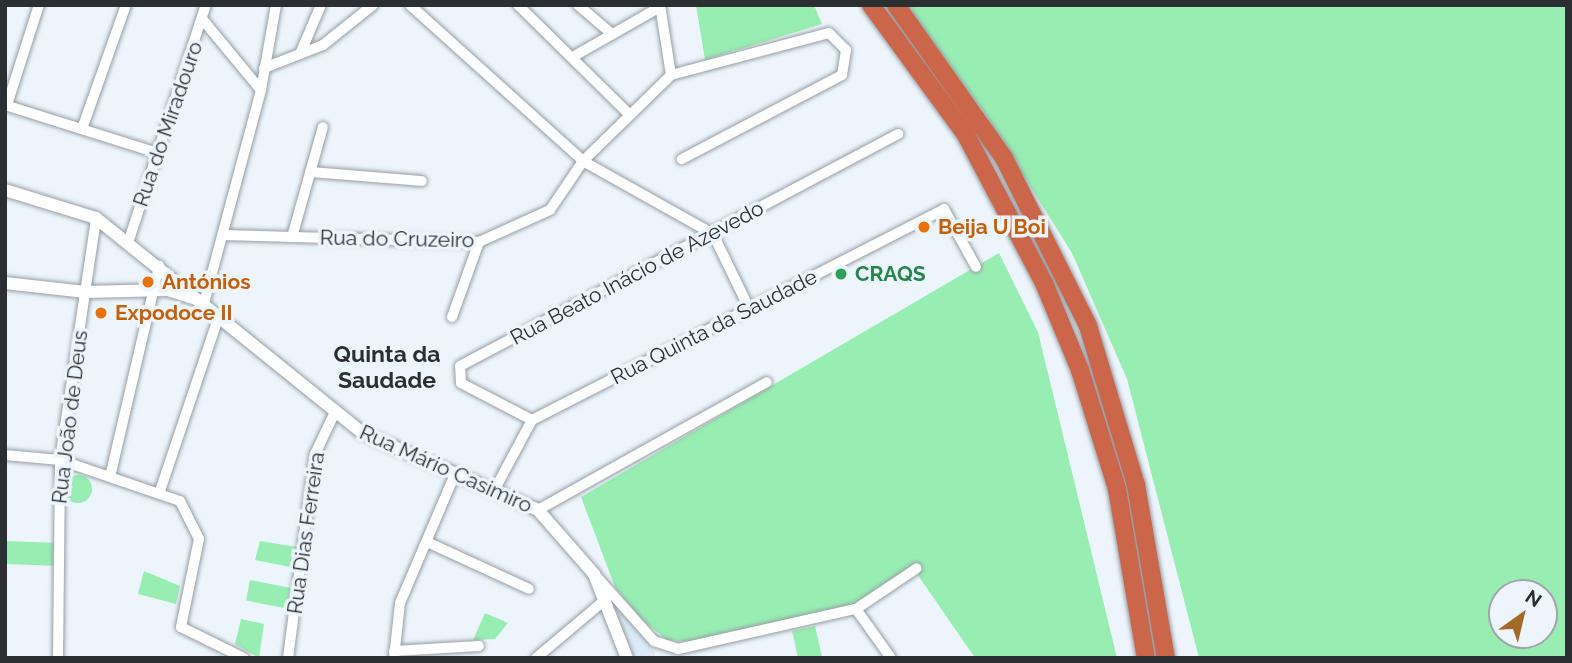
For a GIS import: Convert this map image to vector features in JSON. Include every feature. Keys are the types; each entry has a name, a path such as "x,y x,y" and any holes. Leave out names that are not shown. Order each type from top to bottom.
{"highway":[{"path":"872,5 966,135 1044,283 1080,370 1116,489 1146,658"},
{"path":"896,5 998,148 1088,326 1136,485 1166,658"}],"street":[{"path":"39,5 6,105 156,153"},
{"path":"82,129 126,5"},
{"name":"Rua do Miradouro","path":"128,243 206,5"},
{"path":"5,283 85,292 153,289 204,303 261,90 276,5"},
{"path":"300,54 321,5"},
{"path":"264,68 323,45 373,5"},
{"path":"410,5 583,161 713,234 749,308"},
{"path":"518,5 576,55 629,114"},
{"path":"578,5 612,34"},
{"path":"576,55 660,6 671,75 829,33 846,50 842,75 682,159"},
{"path":"203,20 261,90"},
{"name":"Rua do Cruzeiro","path":"223,235 479,242 550,210 583,161 671,75"},
{"path":"292,237 323,127"},
{"name":"Rua Beato Inácio de Azevedo","path":"532,420 461,383 460,366 898,134"},
{"path":"310,172 422,181"},
{"name":"Rua Mário Casimiro","path":"5,190 96,218 159,266 362,433 538,510 594,574 627,658"},
{"name":"Rua Quinta da Saudade","path":"532,420 944,209 976,267"},
{"name":"Rua João de Deus","path":"58,658 60,460 96,218"},
{"path":"452,317 479,242"},
{"path":"110,477 159,266"},
{"path":"160,491 219,316"},
{"path":"538,510 767,382"},
{"name":"Rua Dias Ferreira","path":"289,658 315,454 335,412"},
{"path":"495,489 532,420"},
{"path":"5,455 60,460 160,491 180,501 199,539 181,627 244,658"},
{"path":"456,472 400,603 394,654 479,646"},
{"path":"427,542 529,589"},
{"path":"594,574 654,640 700,653 856,609 917,568"},
{"path":"536,658 606,599"},
{"path":"856,609 891,658"}],"shaded area":[{"path":"611,600 655,652 655,658 633,658"}],"green space":[{"path":"696,5 814,5 822,24 705,60"},
{"path":"906,5 1567,5 1567,658 1199,658 1127,379 1072,253 985,114"},
{"path":"999,253 1038,332 1117,658 975,658 913,568 857,605 693,642 667,640 640,618 615,587 581,497"},
{"path":"78,475 88,479 92,489 88,499 78,503 68,499 64,489 68,479"},
{"path":"5,541 54,543 53,566 5,564"},
{"path":"260,541 297,547 295,568 255,560"},
{"path":"144,571 180,586 176,604 138,594"},
{"path":"250,580 292,588 288,609 246,601"},
{"path":"485,613 508,623 495,639 473,640"},
{"path":"241,619 264,624 259,658 235,644"},
{"path":"815,626 822,657 798,658 792,631"}],"place":[{"name":"Beija U Boi","path":"924,227"},
{"name":"CRAQS","path":"841,274"},
{"name":"Antónios","path":"148,282"},
{"name":"Expodoce II","path":"101,313"}],"district":[{"name":"Quinta da Saudade","path":"387,367"}]}
